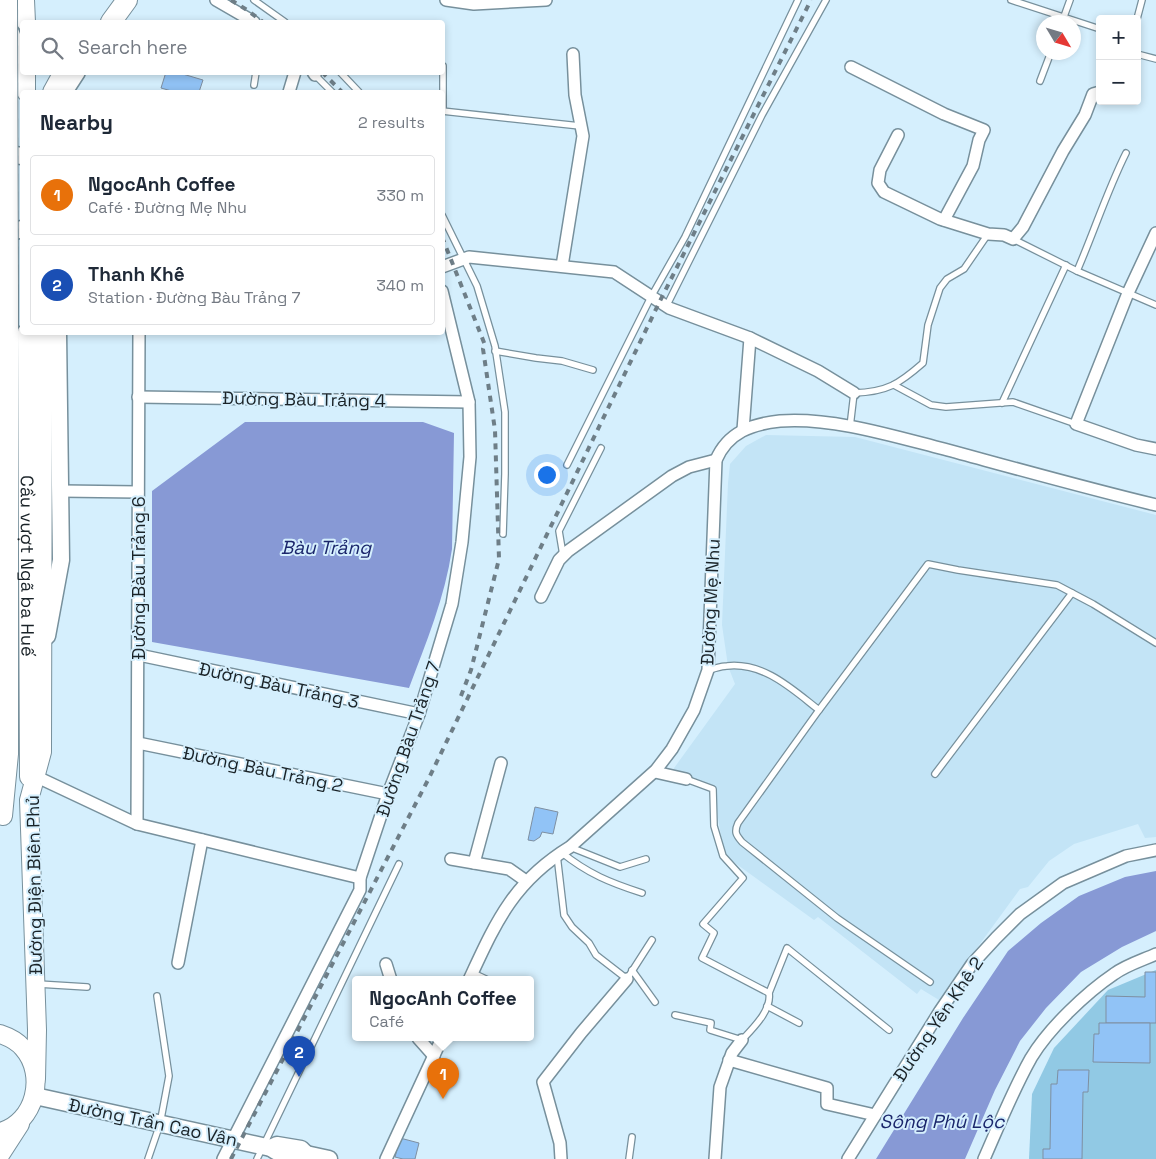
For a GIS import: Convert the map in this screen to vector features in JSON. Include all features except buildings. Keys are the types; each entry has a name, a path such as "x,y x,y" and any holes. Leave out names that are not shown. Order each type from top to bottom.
{"highway":[{"path":"112,20 126,0"},
{"path":"0,66 20,66"}],"main road":[{"name":"Cầu vượt Ngã ba Huế","path":"1,824 9,754 8,0"},
{"path":"26,0 26,20"},
{"path":"26,90 27,75"},
{"path":"53,90 61,75"},
{"name":"Cầu vượt Ngã ba Huế","path":"27,335 29,800"},
{"name":"Cầu vượt Ngã ba Huế","path":"42,663 43,335"},
{"name":"Đường Điện Biên Phủ","path":"31,1104 36,1079 37,1030 29,800 42,752 42,663"},
{"name":"Đường Điện Biên Phủ","path":"0,791 1,824"},
{"path":"0,1034 10,1038 23,1048 32,1062 36,1079"},
{"path":"0,1132 17,1123 31,1104"},
{"path":"0,1155 31,1104"}],"street":[{"path":"118,20 133,0"},
{"path":"216,0 251,20"},
{"path":"446,0 474,4 546,0"},
{"path":"0,4 6,32 20,57"},
{"path":"562,266 581,131 575,95 573,54"},
{"path":"850,68 944,114 984,130 979,140 973,166 944,220"},
{"path":"28,75 34,90"},
{"path":"65,90 74,75"},
{"path":"290,90 294,75"},
{"path":"898,135 880,170 878,183 884,192 944,220 988,234 1004,235 1013,239 1023,227 1084,116 1093,94 1096,93"},
{"path":"0,158 20,156"},
{"path":"0,227 20,230"},
{"path":"1156,233 1128,293 1076,424 1136,446 1156,449"},
{"path":"445,266 466,258 614,272 666,307 750,338 818,371 854,393"},
{"name":"Đường Bàu Trảng 7","path":"223,1159 360,890 360,878 388,794 419,714 452,604 462,542 470,457 469,402 445,300"},
{"path":"42,663 61,560 58,335"},
{"name":"Đường Bàu Trảng 6","path":"137,824 139,335"},
{"path":"743,430 750,338"},
{"name":"Đường Bàu Trảng 4","path":"138,397 469,402"},
{"path":"541,597 563,555 672,476 689,466 716,460 724,444 734,435 743,430 764,424 788,421 850,427 923,444 1156,505"},
{"name":"Đường Mẹ Nhu","path":"471,976 506,906 526,880 563,851 654,772 672,749 694,710 708,670 716,460"},
{"path":"61,491 138,492"},
{"name":"Đường Bàu Trảng 3","path":"139,655 419,714"},
{"name":"Đường Bàu Trảng 2","path":"138,743 388,794"},
{"path":"474,863 501,763"},
{"path":"654,772 686,779"},
{"path":"35,776 137,824 360,878"},
{"path":"178,963 202,840"},
{"name":"Đường Yên Khê 2","path":"848,1159 940,1010 972,964 1020,914 1063,883 1126,856 1156,850"},
{"path":"451,859 509,869 526,880"},
{"path":"984,1159 1008,1104 1032,1057 1057,1026 1082,998 1116,972 1156,954"},
{"path":"386,964 390,976"},
{"path":"561,1159 560,1143 543,1082 630,974"},
{"path":"715,1159 720,1087 732,1053 742,1040"},
{"path":"421,1041 434,1056"},
{"path":"386,1159 441,1041"},
{"path":"729,1060 827,1088 827,1104 875,1115"},
{"name":"Đường Trần Cao Vân","path":"31,1104 160,1124 233,1140 264,1151 277,1146 301,1149 306,1154 329,1159"}],"lane":[{"path":"254,0 282,20"},
{"path":"567,465 652,297 685,237 798,0"},
{"path":"666,307 762,115 826,0"},
{"path":"1011,0 1050,15"},
{"path":"1065,15 1070,0"},
{"path":"1138,15 1142,0"},
{"path":"1081,25 1096,29"},
{"path":"1141,55 1156,59"},
{"path":"1040,81 1048,60"},
{"path":"254,85 256,75"},
{"path":"315,75 330,90"},
{"path":"343,75 356,90"},
{"path":"443,75 443,90"},
{"path":"445,111 581,131"},
{"path":"1078,271 1111,183 1126,153"},
{"path":"445,220 466,258 495,351 504,412 506,474 503,534"},
{"path":"850,427 854,393 874,392 894,385 923,364 928,325 940,288 947,279 964,269 988,234"},
{"path":"1013,239 1066,266 1156,304"},
{"path":"1002,403 1066,266"},
{"path":"495,351 562,361 593,370"},
{"path":"894,385 931,405 946,407 1013,402 1076,424"},
{"path":"563,555 559,531 601,448"},
{"path":"930,982 837,918 742,842 736,835 735,829 738,823 819,710 928,564 1057,585 1156,643"},
{"path":"935,774 1072,593"},
{"path":"708,670 728,666 750,667 772,674 819,710"},
{"path":"686,779 713,788 714,826 723,856 742,878 703,924 714,934 702,958 769,993"},
{"path":"563,851 620,867 646,859"},
{"path":"563,851 577,865 607,882 642,893"},
{"path":"563,851 564,915 572,928 589,943 596,955 630,974 655,1002"},
{"path":"264,1151 399,864"},
{"path":"630,974 652,940"},
{"path":"675,1015 711,1023 710,1030 742,1040 770,1001 769,993 787,948 889,1030"},
{"path":"35,984 86,987"},
{"path":"148,1159 160,1124 169,1076 157,996"},
{"path":"767,1006 799,1023"},
{"path":"628,1159 632,1137"}],"shaded area":[{"path":"766,435 855,437 1156,515 1156,837 1145,838 1138,824 1074,844 1049,861 1028,887 1020,889 939,1000 921,989 917,994 818,917 814,920 724,855 713,786 669,775 735,684 728,666 722,625 730,464 746,446"},
{"path":"1156,970 1156,1159 1029,1159 1032,1094 1054,1048 1108,990"}],"water":[{"name":"Bàu Trảng","path":"245,422 423,422 454,433 452,549 449,567 434,620 409,688 152,642 152,491"},
{"name":"Sông Phú Lộc","path":"1156,871 1156,931 1122,947 1081,972 1046,1008 1020,1041 995,1090 965,1159 876,1159 963,1018 1008,951 1041,923 1079,896 1125,877"}],"railway":[{"path":"231,0 260,20"},
{"path":"231,1159 429,778 659,303 811,0"},
{"path":"325,75 340,90"},
{"path":"445,245 485,345 483,349 495,430 499,559 471,670 459,701"}],"place":[{"name":"Thanh Khê","path":"299,1077"},
{"name":"NgocAnh Coffee","path":"443,1099"}]}
